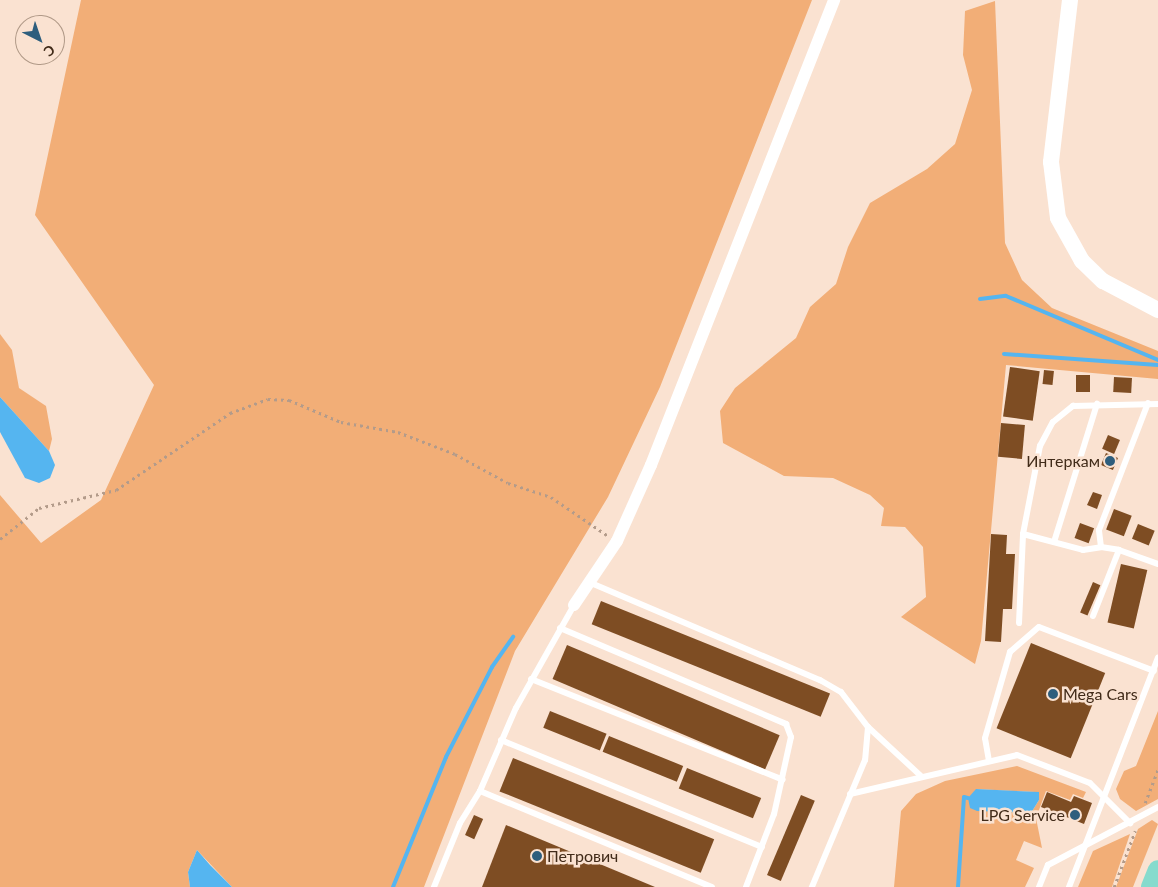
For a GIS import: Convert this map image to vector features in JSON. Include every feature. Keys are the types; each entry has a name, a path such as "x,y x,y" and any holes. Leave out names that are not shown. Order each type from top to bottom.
{"main road":[{"path":"1151,887 1158,870"}],"street":[{"path":"574,605 591,583 617,541 651,465 834,0"},
{"path":"1070,0 1051,162 1058,218 1082,261 1103,281 1158,310"}],"lane":[{"path":"1101,547 1099,530 1148,403"},
{"path":"1054,542 1097,404"},
{"path":"1019,623 1023,534 1040,446 1053,422 1073,406 1158,404"},
{"path":"1023,534 1083,550 1101,547 1120,550 1158,564"},
{"path":"1093,616 1120,550"},
{"path":"591,583 820,680 842,692 868,727 921,776"},
{"path":"434,887 460,823 480,791 501,740 531,679 574,605"},
{"path":"989,761 985,738 1010,652 1039,627 1154,672"},
{"path":"560,628 781,720 791,737 783,780 762,847 746,887"},
{"path":"1069,887 1158,658"},
{"path":"531,679 783,780"},
{"path":"812,887 865,760 868,727"},
{"path":"501,740 762,847"},
{"path":"850,794 1017,755 1090,783 1130,822"},
{"path":"480,791 712,887"},
{"path":"1039,887 1048,865 1158,807"}],"path":[{"path":"0,539 39,508 116,490 230,413 268,399 289,400 341,422 398,432 455,454 508,483 550,497 617,541"},
{"path":"1114,887 1158,769"}],"shaded area":[{"path":"81,0 812,0 660,387 608,497 515,651 424,887 232,887 197,850 188,872 190,887 0,887 0,495 41,543 101,500 154,385 35,215"},
{"path":"995,1 1005,243 1022,280 1052,308 1158,351 1158,379 1006,365 981,641 975,664 901,617 926,597 923,547 905,527 881,526 884,508 870,495 833,478 784,476 723,443 720,411 735,388 796,338 810,307 836,284 848,247 870,203 927,169 955,144 972,90 963,55 965,11"},
{"path":"0,334 12,350 19,388 46,406 52,439 49,451 0,397"},
{"path":"1158,711 1158,799 1136,811 1120,799 1116,789 1124,771 1136,766"},
{"path":"1017,766 1086,792 1083,798 1073,794 1070,800 1046,791 1036,818 1042,848 1024,841 1016,860 1034,868 1025,887 894,887 901,811 916,794 945,781","holes":["976,789 1035,792 1039,800 1031,813"]},
{"path":"1152,820 1158,824 1133,887 1116,887 1138,829"},
{"path":"1130,834 1112,887 1078,887 1093,851"}],"water":[{"path":"0,397 49,451 55,465 50,478 39,483 25,478 0,432"},
{"path":"976,789 1039,792 1039,800 1031,813 977,811 970,808 968,798"},
{"path":"197,850 232,887 190,887 188,872"}],"building":[{"path":"1010,367 1040,371 1033,421 1003,417"},
{"path":"1044,370 1054,371 1052,385 1043,384"},
{"path":"1076,375 1090,375 1090,392 1076,392"},
{"path":"1114,377 1132,378 1131,393 1113,392"},
{"path":"1001,423 1025,425 1022,459 998,457"},
{"path":"1108,435 1120,440 1114,454 1102,449"},
{"path":"1106,453 1118,458 1113,470 1101,465"},
{"path":"1093,492 1102,495 1097,509 1087,505"},
{"path":"1114,509 1132,516 1124,536 1106,530"},
{"path":"1080,523 1094,528 1089,543 1075,538"},
{"path":"1138,524 1155,531 1149,546 1132,539"},
{"path":"991,534 1007,535 1006,554 1015,554 1012,609 1003,609 1001,642 985,641"},
{"path":"1121,564 1147,570 1134,629 1108,622"},
{"path":"1093,582 1100,585 1087,616 1080,612"},
{"path":"601,601 830,694 821,717 592,624"},
{"name":"Mega Cars","path":"1031,643 1105,673 1071,758 997,728"},
{"path":"567,645 780,735 765,769 553,679"},
{"path":"550,711 607,734 600,751 543,728"},
{"path":"609,736 683,766 677,782 603,752"},
{"path":"513,758 714,839 701,873 500,791"},
{"path":"687,768 761,798 753,818 679,788"},
{"name":"LPG Service","path":"1047,792 1071,802 1074,796 1092,803 1084,824 1041,807"},
{"path":"801,795 815,801 781,881 767,875"},
{"path":"474,815 483,819 474,839 465,835"},
{"name":"Петрович","path":"506,825 655,887 482,887"}],"waterway":[{"path":"980,299 1006,296 1158,360"},
{"path":"1004,354 1158,365"},
{"path":"393,887 446,757 492,667 513,637"},
{"path":"958,887 964,797 968,798"}],"place":[{"name":"Интеркам","path":"1110,461"},
{"name":"Mega Cars","path":"1053,694"},
{"name":"LPG Service","path":"1075,815"},
{"name":"Петрович","path":"537,856"}]}
